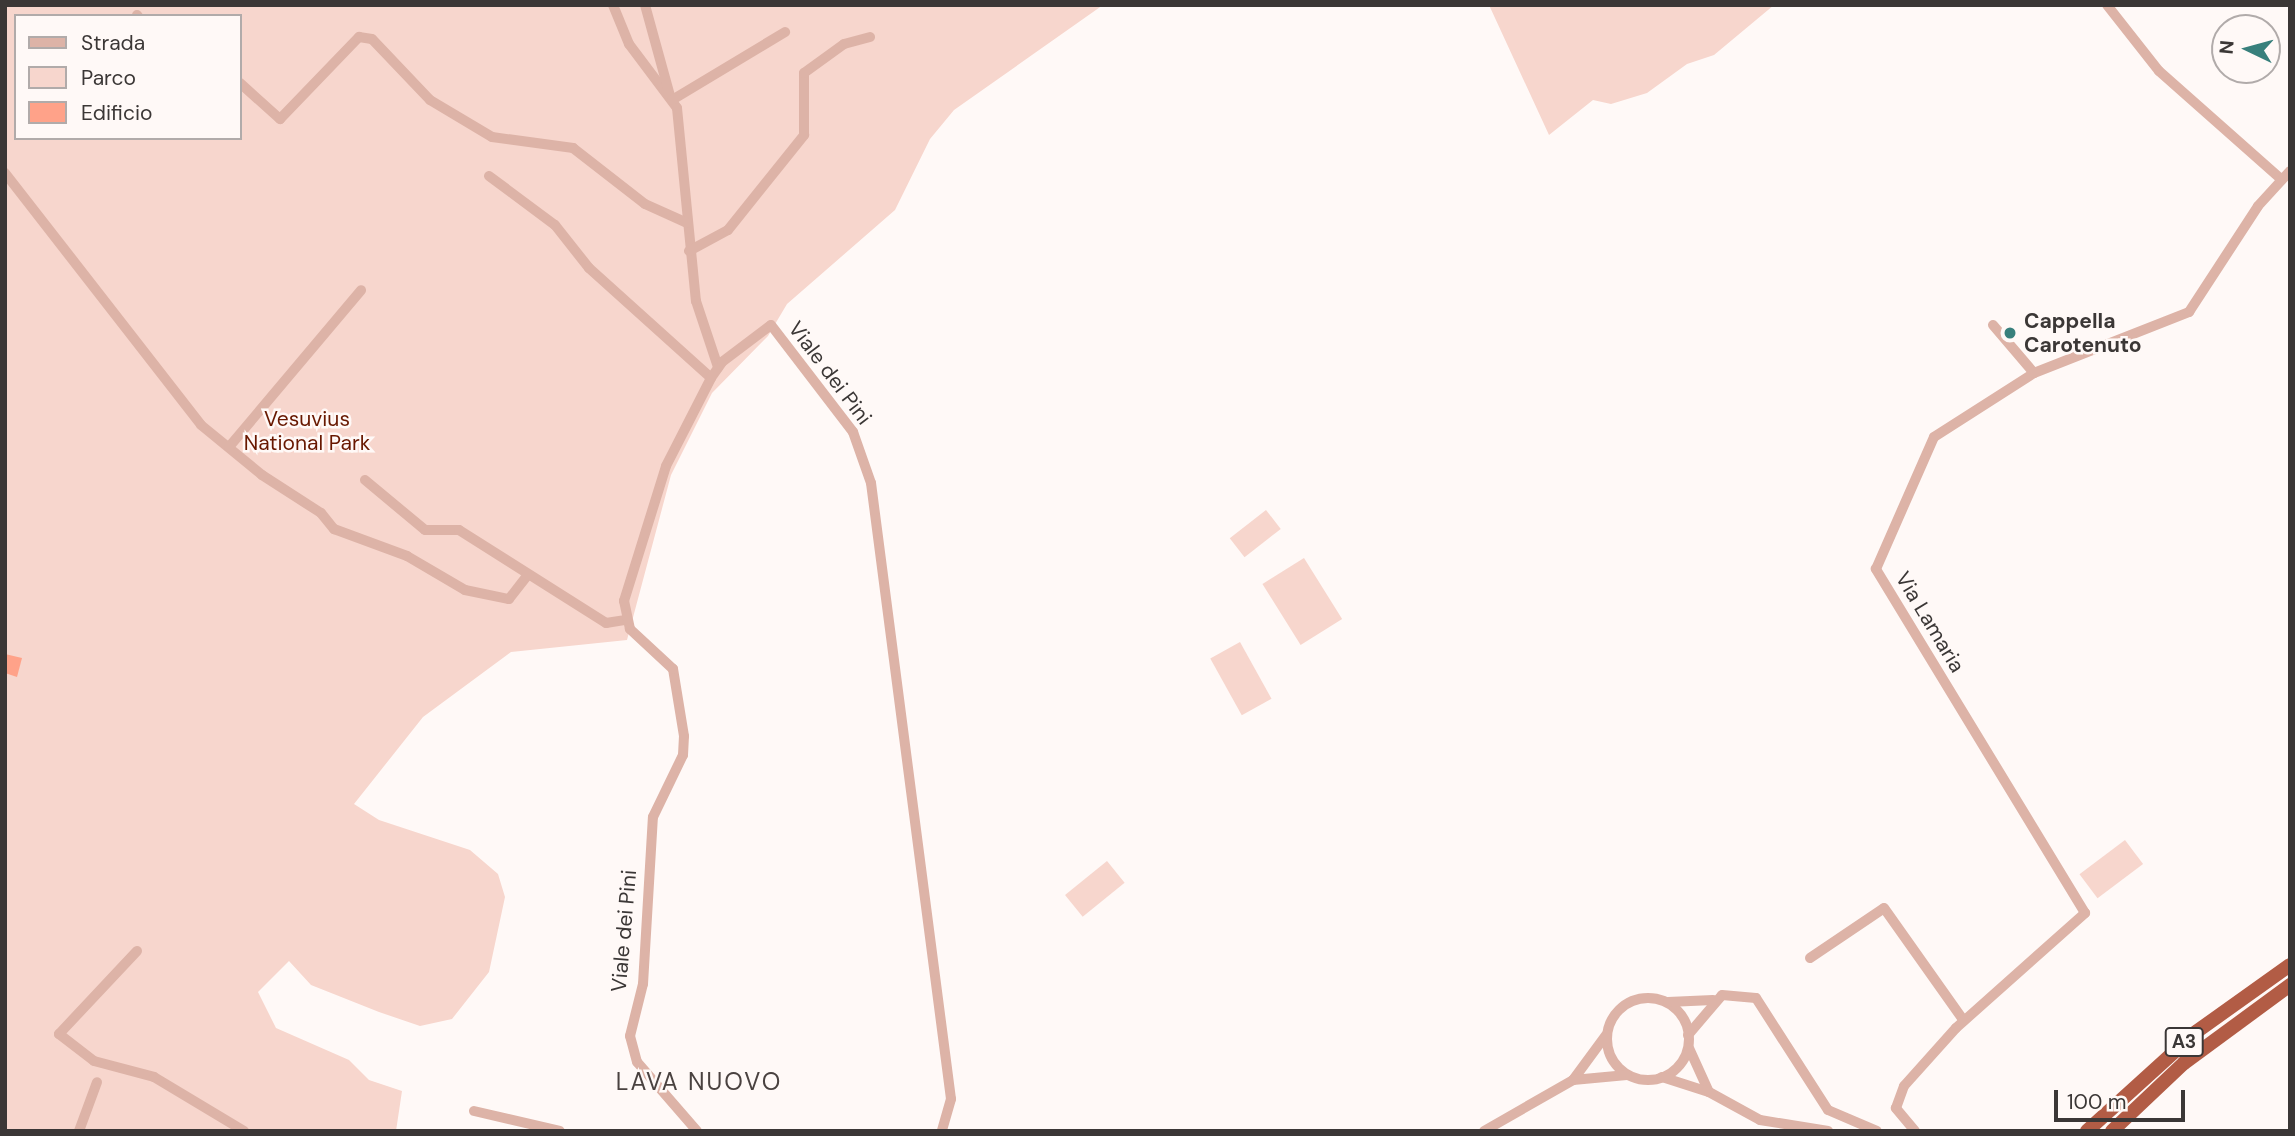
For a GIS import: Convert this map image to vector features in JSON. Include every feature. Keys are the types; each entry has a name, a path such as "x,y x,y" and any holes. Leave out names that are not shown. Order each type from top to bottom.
{"highway":[{"name":"A3","path":"2087,1131 2196,1032 2290,965"},
{"name":"A3","path":"2112,1131 2185,1063 2290,985"}],"street":[{"path":"613,5 644,68 671,98"},
{"path":"645,5 671,98 696,302 718,367"},
{"path":"2107,5 2159,71 2282,180"},
{"path":"671,98 785,32"},
{"path":"242,85 280,119 359,37 372,39 430,100 492,137 573,148 646,204 687,223"},
{"path":"689,251 728,230 804,135 804,73 844,44 870,37"},
{"name":"Via Lamaria","path":"1915,1131 1896,1108 1896,1098 1965,1021 2085,913 1876,569 1934,437 2034,373 2189,312 2290,171"},
{"path":"5,173 177,395 229,447 334,529 407,556 465,590 509,599 526,577"},
{"path":"489,176 555,225 589,268 711,378"},
{"path":"229,447 361,290"},
{"name":"Viale dei Pini","path":"694,1130 637,1062 630,1036 643,984 653,817 683,755 684,736 668,659 625,621 624,601 666,466 711,378 718,367 771,325 853,432 865,459 951,1099 942,1131"},
{"path":"1993,325 2034,373"},
{"path":"365,480 425,530 459,530 526,577 606,623 625,621"},
{"path":"1810,958 1884,908 1965,1021"},
{"path":"138,951 59,1034 94,1061 154,1077 244,1131"},
{"path":"1484,1131 1573,1080 1625,1005 1645,998 1665,1002 1713,1000 1738,991 1756,998 1828,1110 1877,1131"},
{"path":"1662,1077 1679,1065 1688,1040 1713,1000"},
{"path":"1665,1002 1681,1016 1709,1092"},
{"path":"1608,1031 1614,1062 1630,1076"},
{"path":"1573,1080 1662,1077 1709,1092 1760,1120 1828,1131"},
{"path":"79,1131 97,1082"},
{"path":"474,1111 559,1131"}],"green space":[{"name":"Vesuvius National Park","path":"5,5 1103,5 954,110 930,139 895,210 787,304 768,336 712,393 671,475 627,640 511,652 423,717 354,804 379,820 470,850 498,874 505,897 489,972 452,1019 420,1026 379,1012 311,985 289,961 258,992 276,1028 349,1060 369,1080 402,1091 396,1131 5,1131"},
{"path":"1489,5 1774,5 1714,55 1687,64 1647,93 1611,104 1593,100 1549,135"},
{"path":"1266,510 1281,529 1245,557 1230,538"},
{"path":"1304,558 1342,619 1301,645 1262,584"},
{"path":"1240,642 1272,699 1242,715 1210,658"},
{"path":"2125,840 2143,864 2098,898 2079,874"},
{"path":"1107,861 1125,883 1083,917 1065,895"}],"building":[{"path":"5,654 22,658 17,677 5,673"}],"place":[{"name":"Cappella Carotenuto","path":"2010,333"}],"district":[{"name":"LAVA NUOVO","path":"699,1082"}]}
